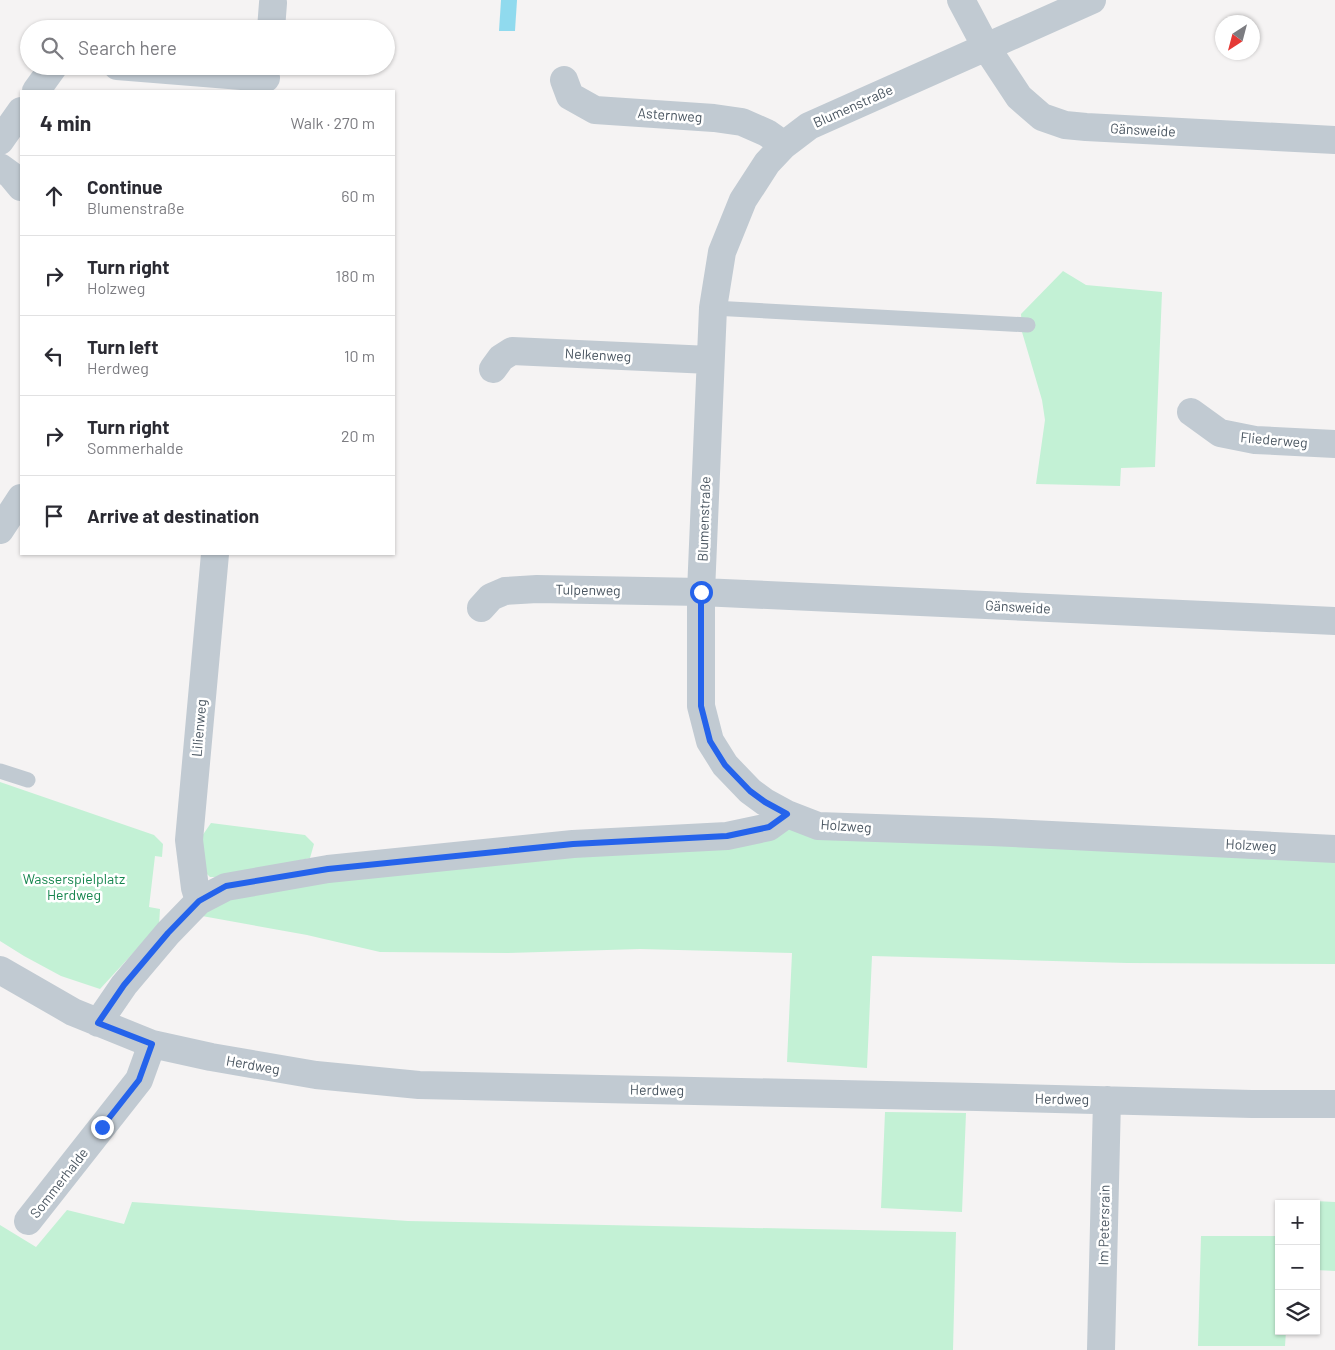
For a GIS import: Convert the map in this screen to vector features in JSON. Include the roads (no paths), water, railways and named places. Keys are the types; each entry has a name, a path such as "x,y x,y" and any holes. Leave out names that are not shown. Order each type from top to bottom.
{"street":[{"name":"Gänsweide","path":"961,0 986,47 1019,96 1042,117 1065,125 1086,127 1335,140"},
{"name":"Blumenstraße","path":"787,814 750,791 725,765 710,741 701,706 701,592 710,360 713,308 722,252 743,200 767,163 784,145 809,126 1092,0"},
{"path":"37,90 48,75"},
{"path":"229,75 266,78"},
{"name":"Asternweg","path":"564,80 570,96 595,110 714,118 742,122 767,133 784,145"},
{"path":"0,141 20,112"},
{"path":"0,167 12,175 20,186"},
{"name":"Nelkenweg","path":"493,370 501,358 512,351 710,360"},
{"name":"Fliederweg","path":"1191,412 1220,433 1255,440 1335,444"},
{"name":"Lilienweg","path":"199,901 195,888 189,840 215,555"},
{"name":"Tulpenweg","path":"481,608 491,597 505,591 537,589 701,592"},
{"name":"Gänsweide","path":"701,592 1335,621"},
{"path":"98,1023 124,985 168,933 199,901 226,886 328,869 573,844 727,836 769,827 787,814"},
{"name":"Holzweg","path":"787,814 818,826 990,832 1335,849"},
{"name":"Herdweg","path":"0,970 73,1012 152,1044 210,1058 316,1075 419,1085 1252,1104 1335,1104"},
{"name":"Sommerhalde","path":"28,1222 139,1080 152,1044"},
{"name":"Im Petersrain","path":"1101,1350 1107,1100"}],"lane":[{"path":"713,308 1028,325"},
{"path":"0,770 28,780"}],"water":[{"path":"501,0 517,0 515,31 499,31"}],"park label":[{"name":"Wasserspielplatz Herdweg","path":"74,888"}]}
